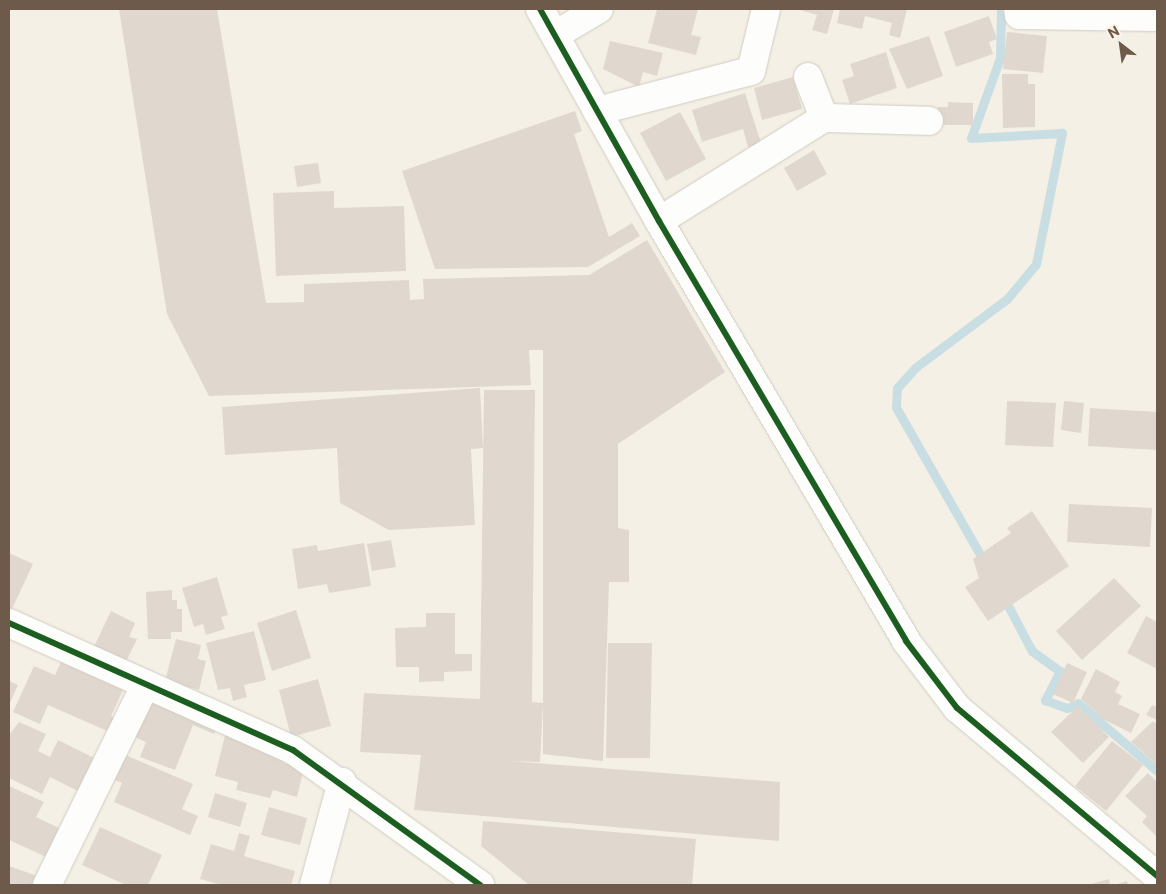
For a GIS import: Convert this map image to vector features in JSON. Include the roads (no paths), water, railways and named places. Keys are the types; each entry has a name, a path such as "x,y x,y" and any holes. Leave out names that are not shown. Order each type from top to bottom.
{"street":[{"path":"540,9 659,221 906,640 957,708 1156,872"},
{"path":"555,35 599,9"},
{"path":"597,111 751,71 766,9"},
{"path":"1018,9 1019,15 1157,18"},
{"path":"808,77 824,118"},
{"path":"659,221 824,118 929,121"},
{"path":"9,623 145,686 293,750 342,782 480,885"},
{"path":"47,885 145,686"},
{"path":"314,885 342,782"}],"waterway":[{"path":"986,565 896,407 897,388 916,367 1007,299 1036,264 1062,133 971,138 1000,58 1001,9"},
{"path":"1004,598 1032,651 1060,671 1045,700 1067,708 1078,703 1157,771"}]}
